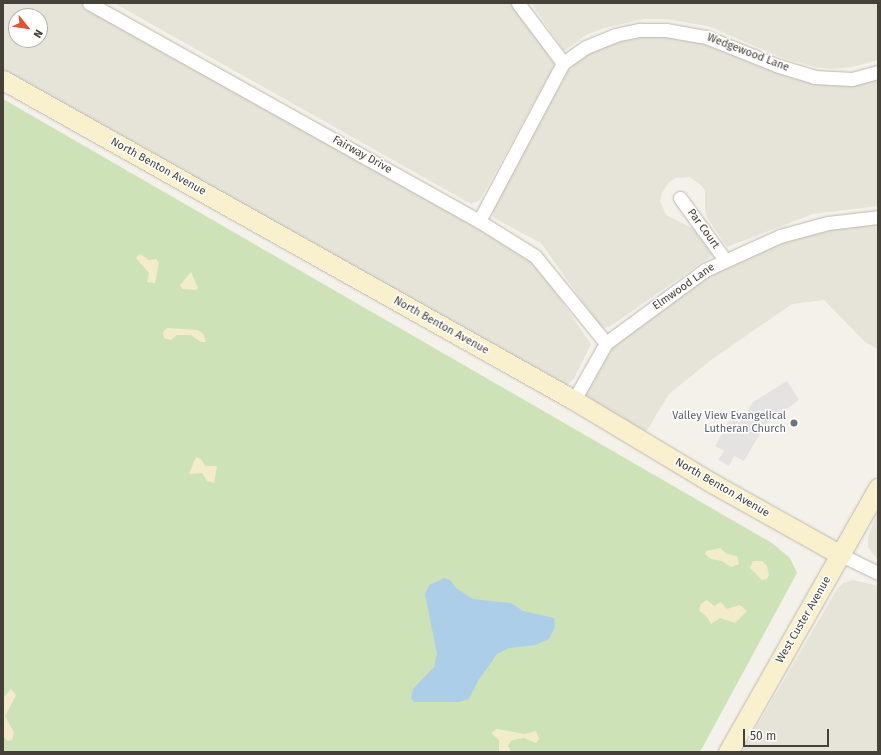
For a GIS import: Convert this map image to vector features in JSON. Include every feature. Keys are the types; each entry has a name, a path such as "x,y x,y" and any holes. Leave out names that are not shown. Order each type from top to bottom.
{"main road":[{"name":"North Benton Avenue","path":"3,80 574,400 712,483 841,555"},
{"name":"West Custer Avenue","path":"728,752 878,488"}],"street":[{"name":"Fairway Drive","path":"89,3 479,221 534,256 606,343"},
{"path":"518,3 563,64"},
{"name":"Wedgewood Lane","path":"479,221 563,64 586,47 615,35 639,30 666,30 706,37 779,66 814,77 852,79 878,72"},
{"name":"Par Court","path":"680,198 725,260"},
{"name":"Elmwood Lane","path":"574,400 606,343 705,270 780,236 828,223 878,217"},
{"name":"North Benton Avenue","path":"841,555 878,573"}],"shaded area":[{"path":"3,3 82,3 530,255 591,344 574,379 566,386 3,70"},
{"path":"114,3 514,3 555,65 480,200 471,204"},
{"path":"531,3 878,3 878,60 852,67 832,69 815,67 783,58 708,26 665,19 644,19 605,28 586,35 564,51"},
{"path":"674,35 719,46 788,77 813,83 878,78 878,206 813,214 727,247 708,219 705,211 705,191 702,186 690,177 676,178 669,182 662,193 660,201 666,215 694,229 713,255 609,327 601,328 541,243 494,218 491,208 569,69 582,55 614,41 639,37"},
{"path":"878,223 878,349 865,342 824,300 792,304 711,360 669,394 646,432 586,398 585,392 611,348 707,275 775,244 814,232"},
{"path":"787,381 799,400 766,424 744,461 734,456 729,466 718,460 724,451 715,446 736,409 745,415 753,402"},
{"path":"878,511 878,560 868,547 868,537"},
{"path":"853,580 878,586 878,752 742,752 837,589 843,583"}],"green space":[{"path":"3,99 772,543 790,558 797,573 700,752 3,752"}],"sand":[{"path":"140,254 149,260 156,259 159,263 155,283 147,282 149,273 136,258"},
{"path":"191,272 198,288 196,290 183,289 180,285"},
{"path":"167,328 198,330 203,334 206,342 201,342 191,335 177,335 171,340 164,338 163,332"},
{"path":"196,457 201,459 205,466 217,466 214,483 207,481 202,473 189,474"},
{"path":"720,548 727,554 737,556 739,564 731,567 722,561 711,559 705,554 706,551"},
{"path":"753,561 762,561 767,566 769,575 767,579 762,580 750,568"},
{"path":"707,600 714,606 721,602 727,609 740,605 747,611 735,623 720,618 711,624 707,617 699,610 701,604"},
{"path":"11,689 16,695 5,716 14,733 12,740 7,741 3,735 3,698"},
{"path":"497,729 525,734 536,731 539,739 536,743 524,738 512,740 508,745 511,752 499,752 499,740 491,733"}],"water":[{"path":"444,578 450,580 456,588 473,599 511,603 523,611 554,618 555,627 549,639 535,645 509,648 497,654 478,681 469,699 459,702 414,702 411,698 413,689 434,667 437,654 425,594 429,585"}],"place":[{"name":"Valley View Evangelical Lutheran Church","path":"794,423"}]}
